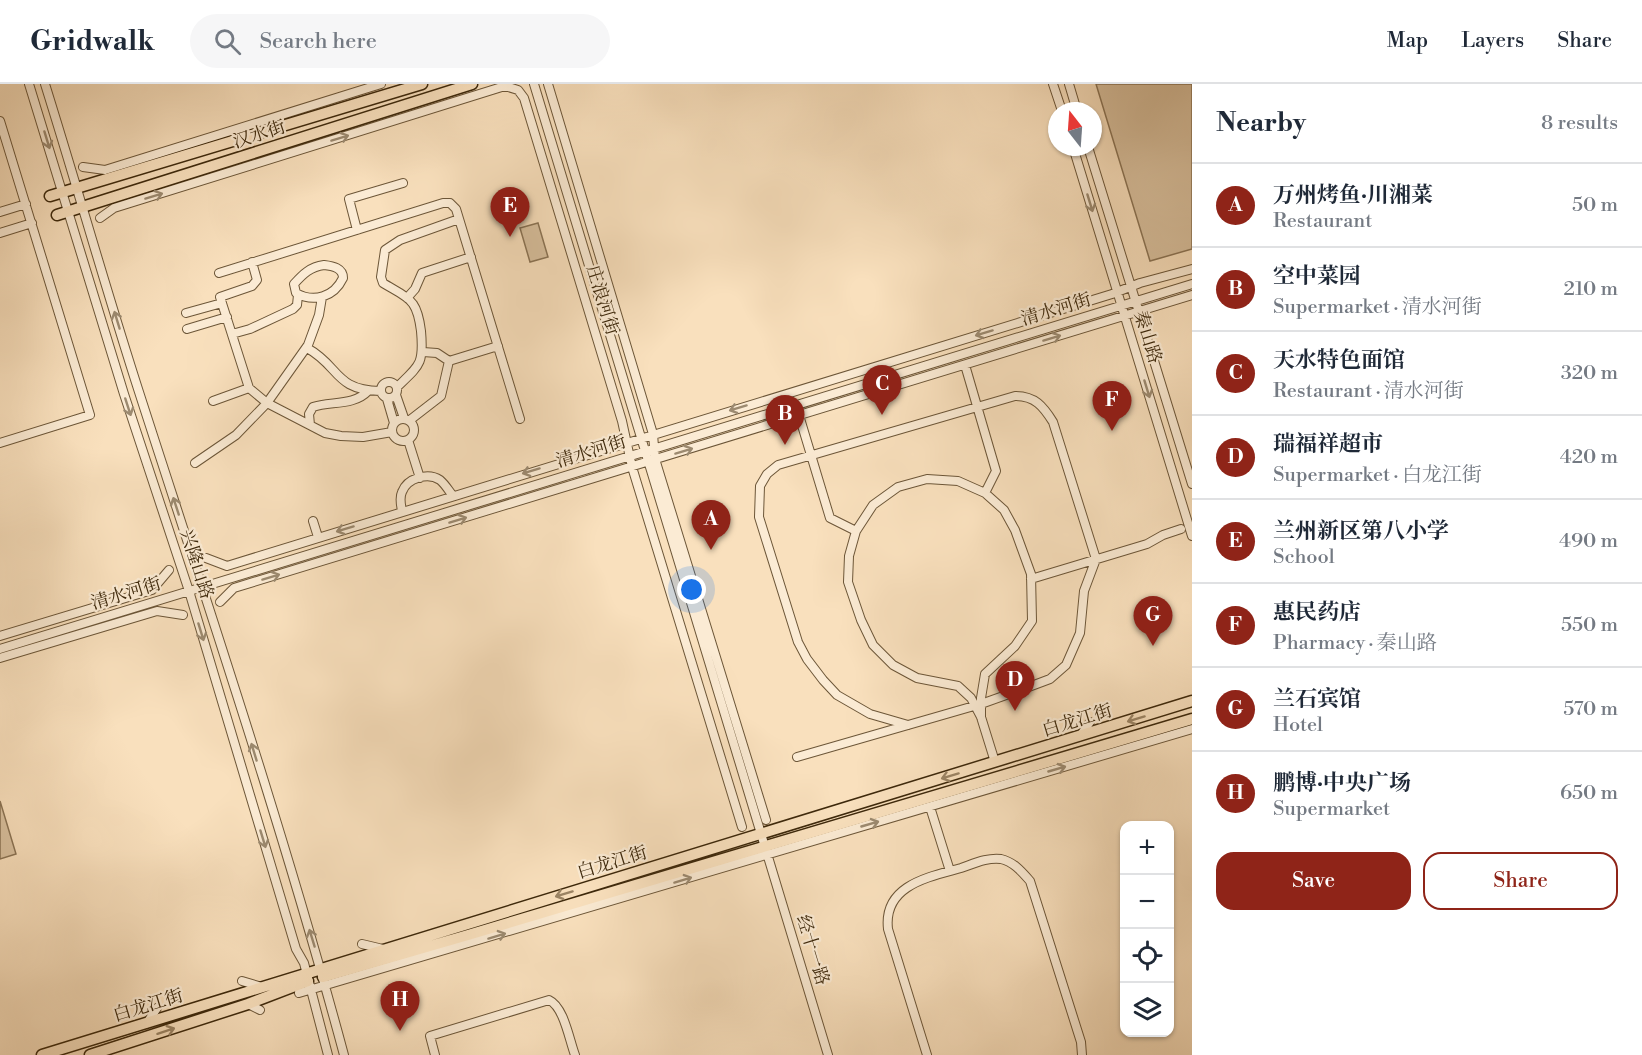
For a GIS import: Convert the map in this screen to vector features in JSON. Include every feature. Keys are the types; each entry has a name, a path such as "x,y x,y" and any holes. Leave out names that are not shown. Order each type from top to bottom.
{"main road":[{"name":"汉水街","path":"50,196 422,84"},
{"name":"汉水街","path":"63,214 472,84"},
{"name":"白龙江街","path":"323,978 383,949 1192,701"},
{"name":"白龙江街","path":"90,1055 309,982 765,850 1192,719"},
{"name":"白龙江街","path":"42,1055 262,987 309,982"}],"street":[{"name":"兴隆山路","path":"30,84 63,192 63,214 189,591 293,938 309,982 328,1055"},
{"name":"兴隆山路","path":"45,84 138,390 203,587 323,978 344,1055"},
{"path":"83,166 105,170 381,84"},
{"path":"534,84 645,451 652,460 766,820"},
{"path":"548,84 653,434 652,460"},
{"path":"1053,84 1059,102"},
{"path":"1069,84 1074,102"},
{"name":"庄浪河街","path":"467,98 505,87 518,90 524,98 615,396 632,466 742,827"},
{"path":"448,91 467,98"},
{"path":"100,218 114,208 467,98"},
{"path":"271,129 284,114"},
{"path":"0,121 90,415 0,443"},
{"path":"538,144 545,121"},
{"path":"552,143 558,122"},
{"path":"313,146 321,132"},
{"name":"秦山路","path":"1076,156 1192,536"},
{"name":"秦山路","path":"1091,156 1192,484"},
{"path":"357,230 349,199 403,183"},
{"path":"219,273 445,202 455,207 520,419"},
{"path":"0,212 26,204"},
{"path":"387,399 392,398 417,367 423,352 414,305 383,283 381,277 385,250 400,240 459,219"},
{"path":"0,233 32,223"},
{"path":"406,298 414,289 422,273 471,257"},
{"path":"252,262 257,280 252,286 220,297 249,388 267,404 325,433 363,437 393,428 398,419 407,419 441,396 449,361"},
{"path":"232,334 250,329 293,309 297,305 298,295 294,284 308,270 324,265 338,269 343,274 337,288 322,297 298,295"},
{"path":"206,558 227,566 1192,269"},
{"name":"清水河街","path":"0,649 1192,284"},
{"path":"597,292 616,312"},
{"path":"220,602 234,588 1192,295"},
{"path":"195,464 236,435 267,404 306,348 319,315 322,297"},
{"path":"186,314 222,303"},
{"path":"187,329 226,317"},
{"path":"449,361 498,346"},
{"path":"306,348 322,356 342,380 357,389 380,391"},
{"path":"423,352 437,353 449,361"},
{"path":"965,365 996,471 985,493"},
{"path":"874,367 881,390"},
{"path":"627,392 634,372"},
{"path":"615,396 621,374"},
{"path":"386,382 391,382 396,391 407,419 413,425 414,431 408,440 399,441 393,428 387,399 380,391 386,382"},
{"path":"213,401 249,388"},
{"path":"310,425 309,414 313,407 334,405 363,396 368,391"},
{"path":"797,757 977,704 1050,679 1065,665 1080,633 1084,591 1096,559 1053,422 1046,411 1032,399 1024,396 978,405 778,465 770,471 760,486 759,517 798,642 807,659 837,695 870,714 908,724"},
{"path":"796,405 830,518 856,531"},
{"path":"408,440 420,478"},
{"name":"经十一路","path":"652,460 760,834 828,1055"},
{"path":"402,512 400,499 402,491 408,483 420,478 433,477 441,481 453,496"},
{"path":"977,704 958,686 917,678 892,665 873,645 861,620 849,582 849,556 856,531 873,505 898,487 927,479 958,481 985,493 1004,510 1010,520 1031,574 1032,621 1015,646 985,674 977,704 995,762"},
{"path":"313,521 318,537"},
{"path":"1031,579 1147,544 1181,529"},
{"path":"0,636 152,590 169,570"},
{"path":"0,658 157,611 183,615"},
{"path":"1080,736 1090,722"},
{"name":"白龙江街","path":"323,978 391,966 457,948 765,850 930,807 1192,729"},
{"path":"930,807 950,871"},
{"path":"927,1055 888,929 887,920 893,902 914,882 986,860 999,859 1010,862 1030,881 1081,1042 1082,1055"},
{"path":"457,948 468,936"},
{"path":"362,944 383,949"},
{"path":"372,963 391,966"},
{"path":"242,981 262,987"},
{"name":"白龙江街","path":"299,993 309,982"},
{"path":"435,1055 430,1036 549,1000 555,1003 560,1010 575,1055"},
{"path":"248,1004 260,1010"},
{"path":"147,1023 157,1008"}],"shaded area":[{"path":"1096,84 1192,84 1192,249 1150,261"},
{"path":"538,223 548,257 530,262 520,228"},
{"path":"0,801 16,854 0,859"}],"place":[{"name":"兰州新区第八小学","path":"510,237"},
{"name":"天水特色面馆","path":"882,415"},
{"name":"惠民药店","path":"1112,431"},
{"name":"空中菜园","path":"785,445"},
{"name":"万州烤鱼·川湘菜","path":"711,550"},
{"name":"兰石宾馆","path":"1153,646"},
{"name":"瑞福祥超市","path":"1015,711"},
{"name":"鹏博·中央广场","path":"400,1031"}]}
